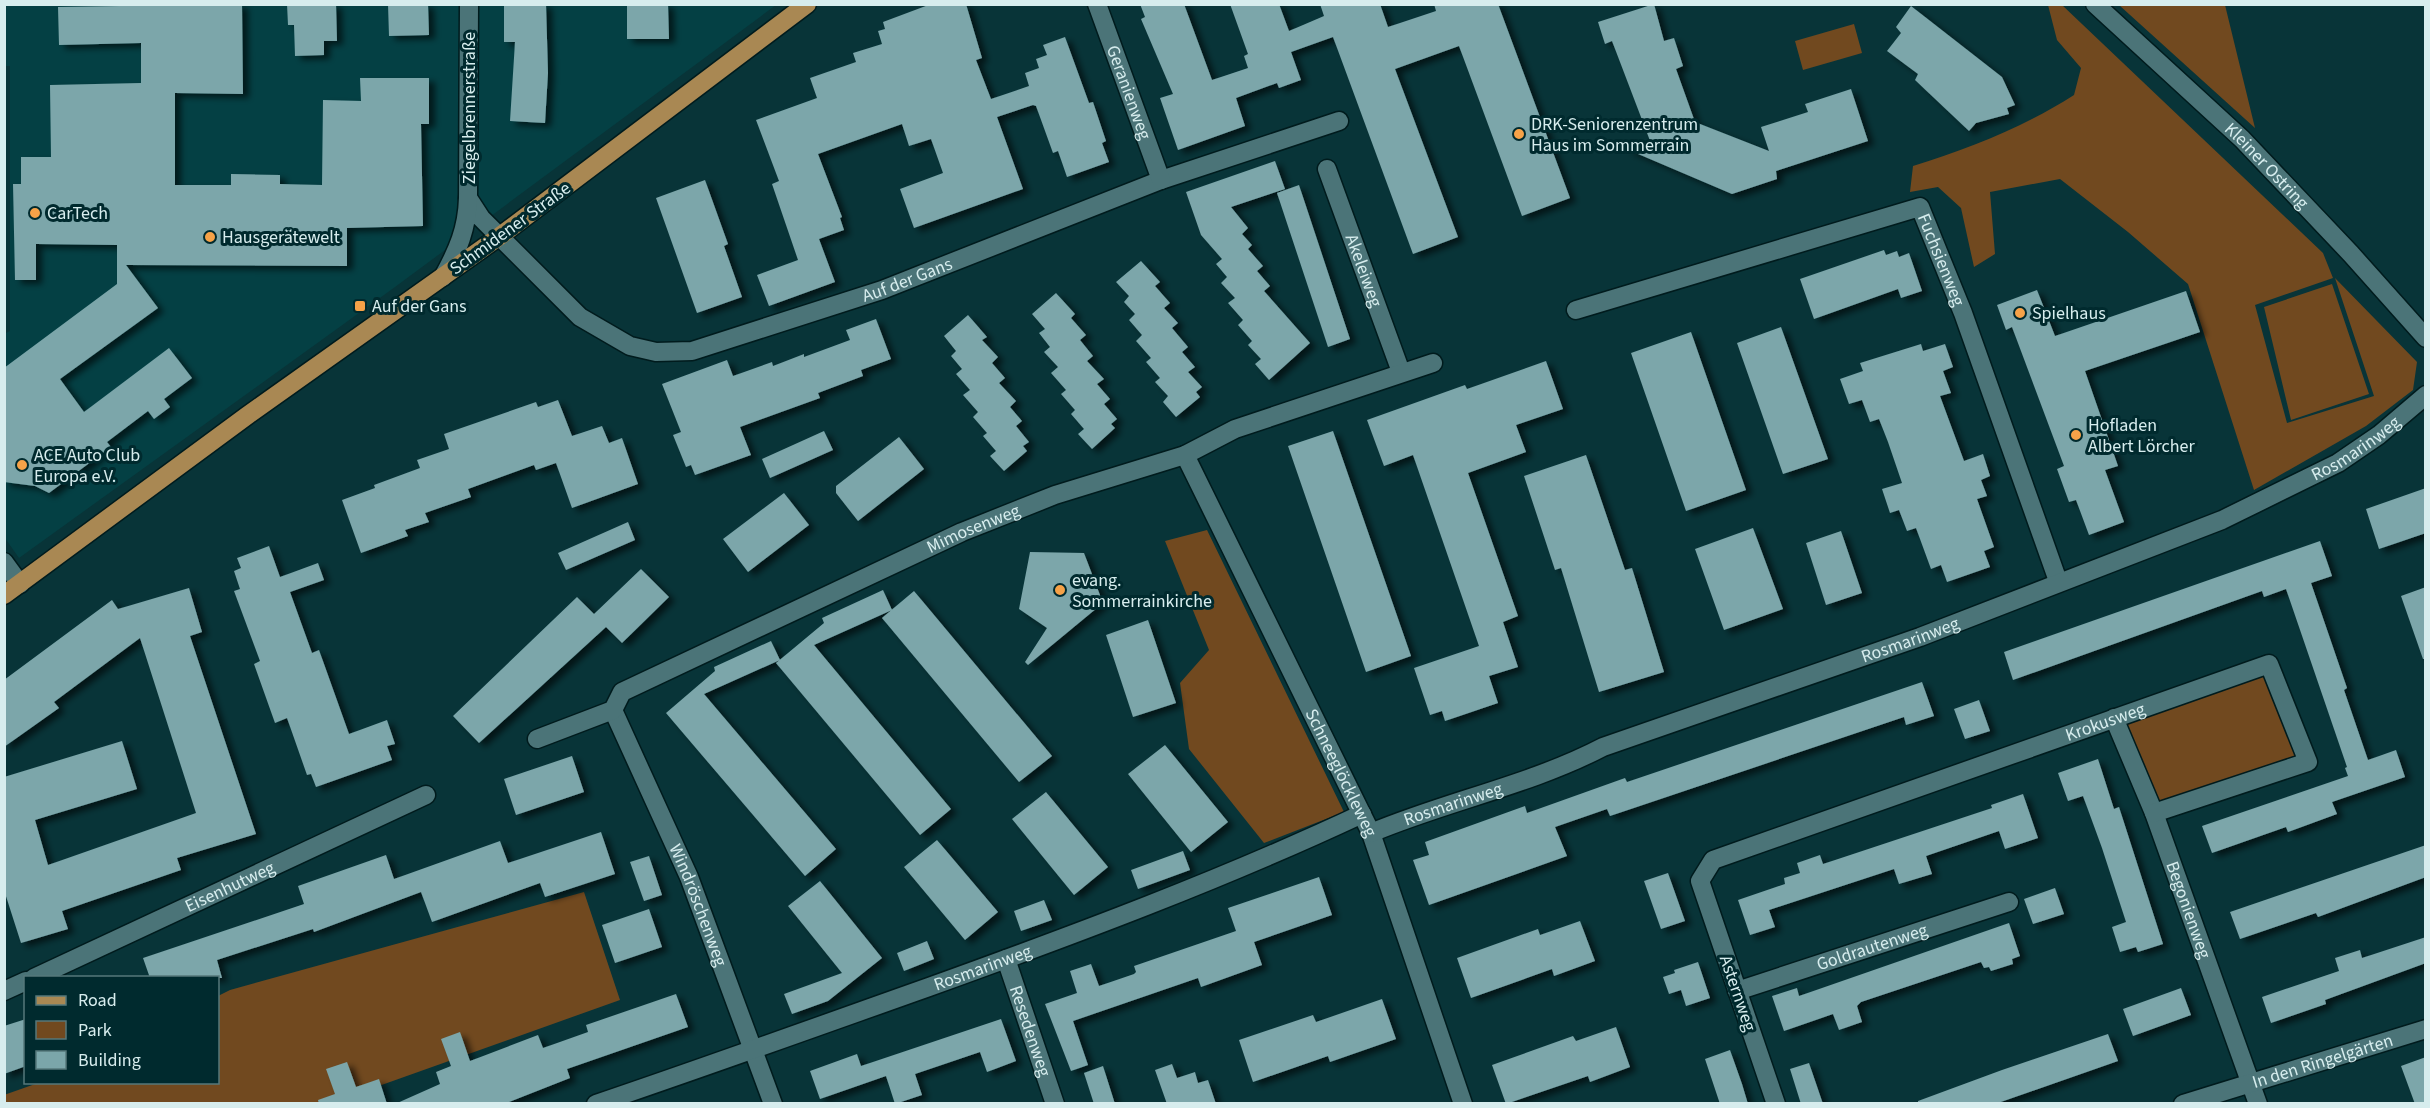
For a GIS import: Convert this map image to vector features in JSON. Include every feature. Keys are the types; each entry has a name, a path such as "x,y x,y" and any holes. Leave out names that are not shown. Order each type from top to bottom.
{"main road":[{"name":"Schmidener Straße","path":"4,595 248,415 500,236 807,4"}],"street":[{"name":"Ziegelbrennerstraße","path":"469,4 468,198 481,218 500,236"},
{"name":"Geranienweg","path":"1097,4 1161,180"},
{"name":"Kleiner Ostring","path":"2095,4 2242,139 2351,254 2426,338"},
{"name":"Auf der Gans","path":"500,236 580,317 618,340 656,352 692,351 882,290 1161,180 1339,121"},
{"name":"Akeleiweg","path":"1327,169 1401,372"},
{"path":"443,277 461,243 466,224 468,198"},
{"name":"Fuchsienweg","path":"1576,310 1920,207 1963,313 2058,581"},
{"name":"Mimosenweg","path":"613,710 622,692 962,531 1055,495 1185,455 1234,429 1433,363"},
{"name":"Rosmarinweg","path":"1371,833 1407,818 1569,764 1603,747 1920,637 2058,581 2222,520 2279,494 2338,463 2379,435 2426,395"},
{"name":"Schneeglöckleweg","path":"1185,455 1371,833 1462,1104"},
{"path":"4,562 20,584"},
{"name":"Krokusweg","path":"1700,882 1713,861 2270,664 2308,762 2154,813"},
{"path":"537,739 613,710"},
{"name":"Windröschenweg","path":"613,710 689,877 773,1104"},
{"name":"Begonienweg","path":"2114,718 2154,813 2258,1104"},
{"name":"Eisenhutweg","path":"38,976 426,795"},
{"name":"Rosmarinweg","path":"596,1104 753,1050 1162,901 1270,857 1362,814"},
{"name":"Asternweg","path":"1700,882 1776,1104"},
{"name":"Goldrautenweg","path":"1737,991 2009,902"},
{"name":"Resedenweg","path":"1005,959 1055,1104"},
{"path":"4,991 24,982"},
{"name":"In den Ringelgärten","path":"2183,1104 2426,1029"}],"shaded area":[{"path":"5,5 776,5 395,287 19,558 5,538 4,334 10,331 10,66 5,66"}],"green space":[{"path":"2048,5 2062,5 2323,253 2333,278 2255,305 2287,423 2374,396 2335,278 2417,362 2413,390 2366,426 2254,490 2188,284 2128,232 2060,179 1990,192 1995,254 1974,267 1961,208 1938,187 1910,192 1913,166 1996,136 2074,95 2081,68 2057,40"},
{"path":"2119,5 2225,5 2255,128"},
{"path":"1854,24 1862,53 1803,70 1795,41"},
{"path":"2332,284 2369,394 2291,420 2264,307"},
{"path":"1207,530 1344,812 1264,843 1189,749 1180,683 1209,650 1165,541"},
{"path":"2269,664 2308,762 2154,813 2114,718"},
{"path":"584,892 620,1000 331,1103 5,1104 4,1095 35,1084 219,1084 219,996 230,990"}],"building":[{"path":"242,4 243,94 175,93 175,185 231,185 231,174 280,175 280,184 322,185 323,100 361,101 360,78 429,78 429,124 421,124 423,226 347,228 347,266 126,265 158,308 60,379 84,412 169,348 192,378 164,399 170,407 154,419 148,411 107,442 111,447 49,493 35,486 4,482 4,368 117,284 117,245 36,244 36,280 15,280 13,184 21,184 21,157 51,157 50,85 141,83 141,43 59,45 58,7"},
{"path":"287,4 336,4 337,41 324,41 324,55 295,56 294,25 288,25"},
{"path":"388,4 428,4 429,35 389,36"},
{"path":"504,4 546,4 548,73 545,123 510,121 515,42 504,42"},
{"path":"627,4 668,4 669,39 627,39"},
{"path":"931,4 966,4 982,58 976,60 991,99 1029,86 1025,73 1039,68 1036,59 1047,55 1043,45 1065,37 1089,103 1093,102 1106,141 1102,143 1109,162 1067,177 1058,151 1053,153 1036,106 997,117 1023,189 914,228 900,189 943,173 931,139 909,146 902,124 818,154 842,217 840,218 844,230 819,239 835,282 769,306 757,275 798,260 772,184 779,181 756,120 817,98 810,78 856,62 853,53 882,44 878,31 885,29 883,22"},
{"name":"DRK-Seniorenzentrum Haus im Sommerrain","path":"1140,4 1184,4 1212,80 1248,68 1244,56 1248,54 1230,4 1279,4 1289,31 1324,16 1320,4 1380,4 1388,27 1436,11 1434,4 1498,4 1570,198 1522,216 1459,46 1395,69 1458,237 1413,254 1333,37 1291,52 1301,80 1279,88 1277,83 1236,98 1245,126 1178,150 1160,98 1173,94 1141,19 1145,17"},
{"path":"1654,4 1664,41 1674,38 1683,66 1676,69 1695,122 1769,151 1761,127 1808,112 1805,104 1851,89 1868,141 1776,171 1777,179 1732,194 1624,148 1652,146 1612,41 1605,44 1598,22"},
{"path":"1911,6 2002,77 2015,105 2007,108 2009,114 1976,123 1969,131 1915,80 1918,74 1887,51 1901,33 1896,27"},
{"path":"1275,161 1285,189 1231,207 1248,228 1242,234 1252,245 1248,249 1263,266 1257,271 1270,286 1264,291 1310,343 1269,380 1255,364 1261,359 1248,345 1252,341 1238,325 1243,320 1228,303 1235,298 1221,283 1227,277 1216,264 1222,259 1201,235 1186,192"},
{"path":"705,180 728,244 724,246 742,297 697,313 656,198"},
{"path":"1299,185 1350,339 1328,347 1277,193"},
{"path":"1884,250 1886,255 1897,251 1899,257 1909,253 1922,291 1901,298 1898,289 1814,319 1800,279"},
{"path":"1141,261 1160,282 1155,286 1170,303 1164,308 1178,323 1172,328 1188,347 1182,352 1195,367 1188,372 1202,387 1196,392 1200,397 1176,417 1163,402 1168,396 1155,382 1160,378 1146,362 1151,358 1136,341 1142,335 1129,320 1135,314 1124,302 1129,296 1116,282"},
{"path":"2037,290 2055,336 2186,291 2200,332 2085,371 2118,466 2105,470 2124,522 2089,535 2076,500 2069,502 2057,469 2064,466 2012,327 2006,330 1997,305"},
{"path":"1056,293 1075,314 1071,318 1086,335 1080,340 1093,356 1087,361 1104,379 1097,384 1110,399 1104,404 1117,419 1111,424 1115,428 1092,449 1078,434 1084,429 1071,414 1075,410 1061,394 1066,390 1051,373 1058,367 1044,352 1050,347 1039,333 1045,329 1032,314"},
{"path":"968,315 987,337 982,340 998,357 992,363 1005,378 999,383 1016,401 1010,407 1022,421 1016,426 1029,442 1023,446 1027,451 1004,471 990,456 996,451 983,436 987,433 973,417 978,412 963,395 970,390 956,374 962,369 951,356 956,351 944,336"},
{"path":"876,319 891,359 861,370 863,376 818,393 820,398 740,427 751,455 695,475 691,465 686,467 673,435 681,432 662,384 727,360 733,376 772,362 773,366 804,354 804,357 850,340 846,330"},
{"path":"1781,327 1828,459 1783,474 1737,343"},
{"path":"1691,332 1746,490 1686,511 1631,353"},
{"path":"1921,344 1923,351 1945,344 1953,367 1943,371 1951,393 1940,396 1964,461 1983,454 1990,476 1981,480 1987,496 1977,499 1994,547 1984,551 1990,567 1947,582 1941,565 1931,569 1916,528 1907,531 1899,510 1890,513 1882,489 1902,483 1888,442 1879,419 1870,422 1862,400 1849,404 1840,379 1863,371 1860,363"},
{"path":"1546,361 1563,409 1516,425 1526,452 1468,473 1518,616 1503,622 1518,667 1489,676 1498,703 1445,721 1442,711 1430,715 1414,668 1479,646 1413,455 1384,466 1367,420 1465,385 1467,389"},
{"path":"558,400 572,436 602,426 609,443 622,438 638,484 572,508 556,463 536,470 534,465 468,489 471,497 425,513 429,522 405,530 408,536 361,553 342,500 420,468 417,460 449,449 444,434 536,402 538,407"},
{"path":"824,431 833,450 770,478 762,459"},
{"path":"1333,431 1411,656 1366,672 1288,446"},
{"path":"899,437 924,469 858,521 836,493 836,486"},
{"path":"1586,455 1625,570 1632,568 1664,672 1599,692 1561,568 1555,570 1524,476"},
{"path":"2426,488 2426,533 2379,549 2366,509"},
{"path":"784,493 809,525 748,572 723,539"},
{"path":"628,522 635,540 566,570 558,553"},
{"path":"1753,528 1783,609 1724,630 1695,549"},
{"path":"1841,531 1862,593 1826,605 1806,543"},
{"path":"2320,541 2332,576 2311,583 2347,688 2344,690 2368,760 2396,750 2405,777 2332,802 2337,814 2288,832 2286,827 2212,853 2202,826 2348,776 2345,768 2347,767 2286,589 2264,597 2262,591 2013,680 2004,652"},
{"path":"269,546 280,577 318,563 324,580 290,592 312,653 319,650 349,734 387,720 395,744 387,746 392,760 316,787 311,774 307,775 287,718 275,723 254,664 260,661 234,591 240,589 234,571 241,568 237,558"},
{"name":"evang. Sommerrainkirche","path":"1030,552 1084,553 1103,603 1028,665 1025,662 1047,628 1019,609"},
{"path":"641,569 669,597 622,643 606,627 479,743 453,716 577,597 594,614"},
{"path":"2426,587 2426,659 2423,659 2401,596"},
{"path":"189,588 202,632 190,636 256,834 177,858 181,870 62,911 68,929 21,943 4,890 4,777 122,741 137,789 35,820 48,865 196,813 140,638 54,702 59,708 4,747 4,680 112,600 118,609"},
{"path":"883,590 892,610 814,645 951,809 920,835 776,663 824,623 822,618"},
{"path":"914,591 1052,756 1019,782 882,618"},
{"path":"1148,620 1176,703 1133,717 1106,635"},
{"path":"771,641 780,660 704,694 836,849 805,876 666,713 715,671 714,667"},
{"path":"1922,682 1934,716 1906,725 1904,717 1610,816 1607,809 1555,827 1567,856 1429,905 1413,860 1429,855 1425,842 1525,806 1527,813 1625,778 1627,782"},
{"path":"1979,700 1990,731 1965,739 1954,709"},
{"path":"1165,745 1228,822 1191,852 1128,774"},
{"path":"572,756 584,792 516,815 504,779"},
{"path":"2098,759 2114,809 2119,807 2163,944 2138,952 2136,947 2120,952 2112,927 2126,922 2102,848 2083,796 2068,801 2058,773"},
{"path":"1046,792 1108,867 1074,895 1012,819"},
{"path":"2023,794 2038,838 2005,849 1999,831 1926,856 1932,874 1899,884 1894,869 1769,910 1775,927 1750,935 1738,900 1785,884 1784,878 1800,873 1797,863 1820,855 1823,864 1992,808 1991,805"},
{"path":"601,832 615,874 545,897 540,883 432,922 421,892 314,932 313,929 217,960 222,978 219,976 149,976 143,958 304,904 298,886 386,855 394,879 500,841 508,863"},
{"path":"937,840 998,912 965,940 904,867"},
{"path":"2426,845 2426,877 2318,917 2316,913 2240,939 2230,912"},
{"path":"1183,851 1190,870 1138,889 1131,870"},
{"path":"649,856 662,895 644,901 630,862"},
{"path":"1668,873 1685,921 1661,929 1644,881"},
{"path":"1319,877 1332,915 1254,942 1262,965 1201,987 1198,978 1073,1021 1088,1065 1071,1071 1045,1004 1077,993 1070,971 1091,964 1099,986 1134,974 1136,972 1134,966 1236,931 1228,908"},
{"path":"820,881 882,958 828,1001 792,1014 784,994 842,973 788,906"},
{"path":"2055,888 2064,914 2033,924 2024,899"},
{"path":"1044,900 1052,920 1021,931 1014,911"},
{"path":"649,909 662,947 615,963 602,925"},
{"path":"1580,921 1595,961 1554,976 1552,969 1471,998 1457,958 1538,929 1540,935"},
{"path":"2009,923 2020,956 2012,959 2013,964 1991,971 1989,967 1984,968 1981,962 1861,1002 1857,1006 1862,1022 1839,1030 1833,1014 1784,1031 1772,996 1797,988 1799,996"},
{"path":"2426,937 2426,963 2325,1000 2326,1004 2271,1023 2262,997 2339,971 2335,958 2360,950 2362,958"},
{"path":"927,941 934,959 904,971 897,953"},
{"path":"1698,962 1710,998 1686,1006 1681,990 1669,994 1663,977 1675,973 1674,970"},
{"path":"2181,988 2191,1015 2133,1036 2123,1009"},
{"path":"676,994 688,1027 567,1069 570,1078 504,1104 395,1104 440,1084 436,1072 451,1066 441,1039 460,1032 470,1061 538,1035 543,1048 588,1032 586,1025"},
{"path":"1382,999 1396,1039 1330,1062 1328,1056 1253,1082 1239,1040 1313,1015 1316,1022"},
{"path":"1001,1019 1016,1061 987,1072 980,1052 915,1074 922,1095 895,1104 886,1076 820,1099 810,1071 857,1054 861,1066"},
{"path":"24,1020 24,1067 4,1074 4,1026"},
{"path":"1616,1027 1630,1067 1590,1082 1588,1076 1506,1104 1492,1065 1573,1036 1576,1041"},
{"path":"2108,1034 2118,1061 1995,1104 1918,1104 1918,1101 2002,1070"},
{"path":"1730,1050 1748,1104 1720,1104 1705,1059"},
{"path":"2426,1057 2426,1104 2415,1104 2401,1066"},
{"path":"347,1062 356,1087 379,1079 387,1104 319,1104 318,1100 335,1094 326,1069"},
{"path":"1809,1063 1823,1104 1801,1104 1790,1069"},
{"path":"1172,1064 1177,1078 1195,1072 1198,1083 1208,1080 1216,1104 1167,1104 1155,1070"},
{"path":"1103,1066 1115,1104 1094,1104 1084,1073"}],"place":[{"name":"DRK-Seniorenzentrum Haus im Sommerrain","path":"1519,134"},
{"name":"CarTech","path":"35,213"},
{"name":"Hausgerätewelt","path":"210,237"},
{"name":"Auf der Gans","path":"360,306"},
{"name":"Spielhaus","path":"2020,313"},
{"name":"Hofladen Albert Lörcher","path":"2076,435"},
{"name":"ACE Auto Club Europa e.V.","path":"22,465"},
{"name":"evang. Sommerrainkirche","path":"1060,590"}]}
